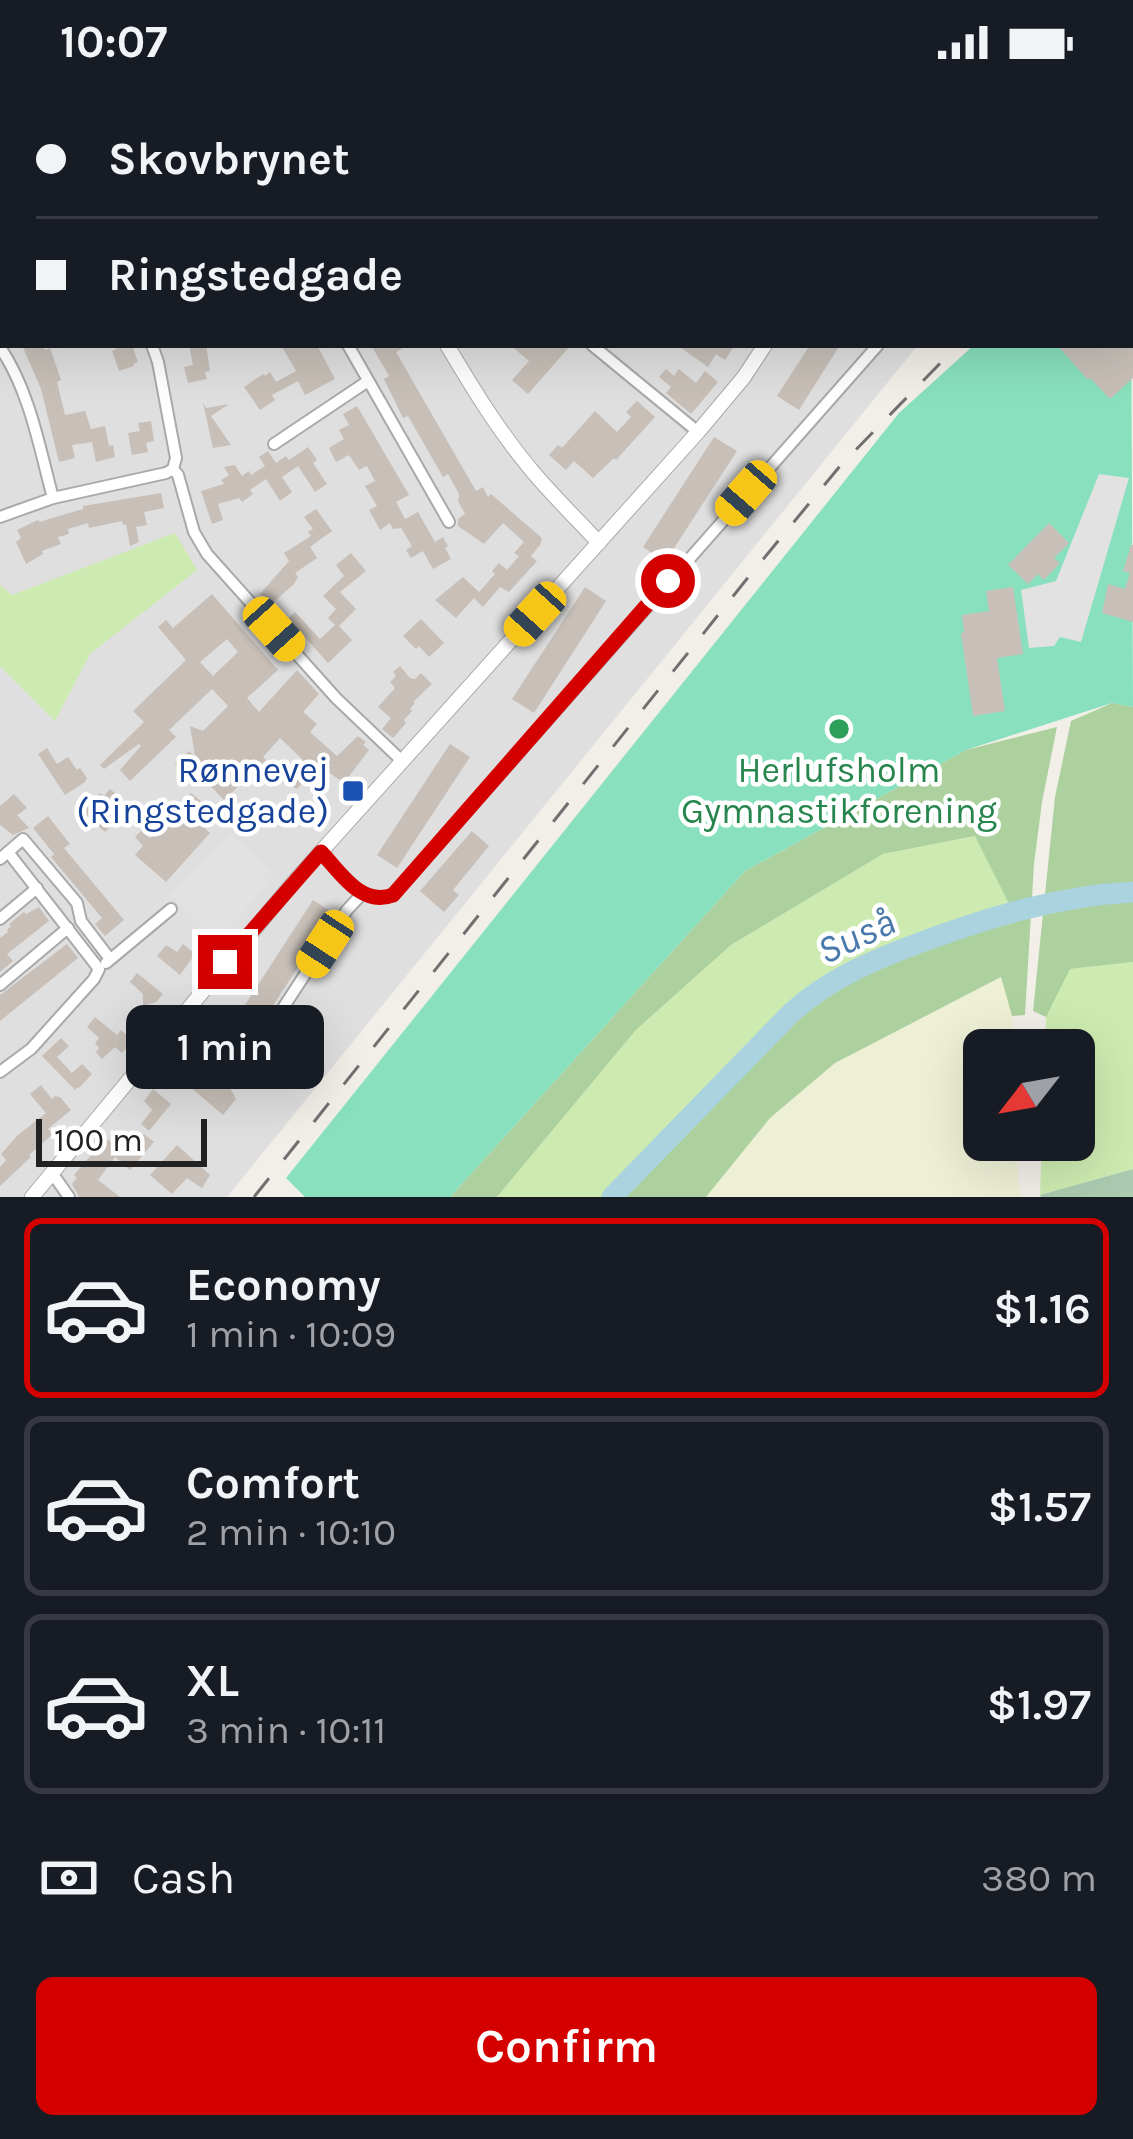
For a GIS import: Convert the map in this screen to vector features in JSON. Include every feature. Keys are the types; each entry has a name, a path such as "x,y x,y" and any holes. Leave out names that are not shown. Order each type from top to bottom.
{"street":[{"path":"1,348 28,401 53,498"},
{"path":"0,518 53,498 173,469 176,458 153,348"},
{"path":"350,348 448,521"},
{"path":"450,348 514,448 599,543"},
{"path":"596,348 698,432"},
{"path":"32,1197 225,962 698,432 763,348"},
{"path":"321,852 362,894 378,900 393,895 875,348"},
{"path":"274,444 368,381"},
{"path":"173,469 194,532 207,554 336,698 401,760"},
{"path":"0,838 6,854 99,969"},
{"path":"6,854 23,839 77,902 80,921 110,959"},
{"path":"0,919 37,888"},
{"path":"270,1028 362,894"},
{"path":"0,1072 31,1048 99,969 171,909"},
{"path":"0,985 68,928"},
{"path":"52,1173 68,1197"}],"shaded area":[{"path":"0,348 916,348 227,1197 0,1197"},
{"path":"1099,474 1129,478 1081,642 1060,637 1054,646 1029,648 1021,590 1056,581"},
{"path":"231,834 269,871 262,878 268,884 223,935 217,930 211,935 171,895"}],"green space":[{"name":"Herlufsholm Gymnastikforening","path":"971,348 1131,348 1133,707 1112,703 966,750 745,871 450,1197 305,1197 286,1178 899,413"},
{"path":"175,533 197,570 90,654 55,721 0,666 0,585 12,595"},
{"path":"1112,703 1133,707 1133,962 1070,969 1046,1017 1033,1011 1055,797 1071,721"},
{"path":"1057,727 1034,864 1025,1015 1012,1016 1001,977 835,1063 770,1118 706,1197 612,1197 809,997 864,964 1012,910 975,836 883,854 731,945 636,1030 497,1197 450,1197 745,871 966,750"},
{"path":"976,836 1012,910 864,964 809,997 612,1197 497,1197 636,1030 731,945 883,854"},
{"path":"1133,962 1133,1169 1040,1195 1041,1161 1095,1161 1095,1029 1046,1029 1046,1017 1069,969"},
{"path":"1002,977 1012,1029 963,1029 963,1161 1017,1161 1021,1197 706,1197 770,1118 835,1063"},
{"path":"1133,1169 1133,1197 1040,1195"}],"building":[{"path":"23,348 50,348 61,380 57,382 65,415 85,411 91,429 105,426 115,457 96,462 92,442 72,445 75,458 59,462 41,389"},
{"path":"133,348 138,362 119,371 112,351"},
{"path":"190,348 206,348 207,379 188,383 184,367 193,365"},
{"path":"283,348 319,348 335,379 305,395 298,381 272,395 275,400 260,410 244,387 263,374 270,372 276,382 296,371"},
{"path":"373,348 403,348 396,352 476,491 483,487 488,497 491,494 542,538 531,556 537,561 509,592 500,587 483,607 474,598 456,618 435,600 463,577 479,592 499,563 507,570 524,542 503,523 484,544 458,526 465,514 459,494 448,474 443,477 408,416 403,418 384,379 389,376"},
{"path":"514,348 568,348 528,394 512,380 529,361"},
{"path":"681,348 733,348 725,360 716,354 708,367"},
{"path":"808,348 838,348 799,410 777,396"},
{"path":"1060,348 1133,348 1133,378 1110,399"},
{"path":"666,369 674,376 679,369 696,383 705,371 718,382 691,414 666,393 671,387 659,377"},
{"path":"637,401 655,417 593,478 574,461 566,470 549,455 558,445 562,448 595,411 617,432 631,417 626,412"},
{"path":"203,403 206,408 229,404 211,416 231,445 213,448"},
{"path":"357,406 409,495 396,502 405,519 418,512 435,542 443,537 448,546 451,559 433,569 423,551 411,558 406,550 412,546 401,528 393,529 390,523 380,530 369,510 377,506 365,486 375,481 367,466 359,470 349,455 336,462 329,448 344,439 339,430 349,425 343,414"},
{"path":"151,421 154,441 146,443 148,452 132,455 128,433 140,431 138,423"},
{"path":"714,437 737,451 665,562 643,547"},
{"path":"308,447 327,484 315,492 298,466 282,477 292,492 280,501 266,479 242,502 239,498 218,504 223,520 212,524 201,491 224,484 221,480 229,475 224,467 235,465 242,476 249,471 251,475 265,466 259,457 268,451 276,463"},
{"path":"161,493 164,508 144,512 147,525 136,527 139,542 130,546 122,521 68,529 69,534 58,537 61,544 26,564 16,542 21,538 17,530 38,520 83,506"},
{"path":"316,509 332,531 310,547 317,558 295,573 294,584 270,605 260,594 289,561 284,553 311,536 308,532 313,529 304,517"},
{"path":"1049,523 1069,543 1054,558 1060,563 1044,580 1038,574 1028,584 1008,565"},
{"path":"1131,545 1133,622 1102,613 1108,584 1125,589 1130,573 1123,571"},
{"path":"351,553 366,571 340,592 356,609 339,626 352,640 328,663 287,620 295,612 320,639 335,625 328,618 336,609 323,596 344,576 336,565"},
{"path":"585,587 606,601 534,713 512,699"},
{"path":"1013,587 1023,654 997,658 1005,711 973,716 962,615 989,611 986,591"},
{"path":"212,594 278,670 247,698 259,712 297,670 319,694 303,712 317,724 310,732 337,756 358,736 369,750 344,783 321,767 296,789 286,779 303,760 280,738 263,757 266,760 224,800 201,776 193,783 175,764 189,751 195,756 190,726 203,731 228,706 212,689 169,730 176,737 130,781 120,770 139,744 104,769 100,765 144,722 133,711 186,660 158,627 166,620 173,628","holes":["227,639 238,652 213,676 200,662"]},
{"path":"421,619 444,643 429,657 403,636"},
{"path":"400,666 410,678 421,673 432,684 413,702 406,723 393,738 382,729 391,718 378,707 395,688 390,682"},
{"path":"450,744 470,757 397,868 377,855"},
{"path":"47,748 57,764 68,757 87,778 85,782 65,795 38,754"},
{"path":"110,789 117,795 107,806 116,821 105,832 83,812"},
{"path":"191,793 208,807 196,820 210,833 166,882 135,855 143,846 135,837 142,830 150,838"},
{"path":"14,794 27,808 17,815 29,828 13,835 0,825 0,806"},
{"path":"48,816 70,844 64,848 124,920 105,936 95,924 102,918 33,828"},
{"path":"472,831 489,846 453,890 459,895 444,912 420,891"},
{"path":"313,900 333,913 261,1024 241,1011"},
{"path":"39,907 49,921 7,954 13,961 0,972 0,938 24,912"},
{"path":"67,944 78,958 0,1021 0,995"},
{"path":"183,944 195,954 180,975 157,956 166,945 177,952"},
{"path":"137,973 163,994 156,1002 143,1006 143,994 130,982"},
{"path":"95,1017 117,1035 121,1030 133,1040 122,1053 115,1047 102,1059 96,1052 99,1038 87,1027"},
{"path":"61,1038 69,1046 57,1057 72,1073 82,1064 92,1074 75,1090 42,1056"},
{"path":"208,1046 215,1069 236,1099 223,1115 177,1076"},
{"path":"41,1085 52,1099 60,1097 71,1110 48,1129 53,1134 0,1186 0,1167 6,1160 1,1154 46,1113 30,1094"},
{"path":"153,1089 171,1104 149,1131 141,1124 152,1110 144,1101"},
{"path":"144,1134 154,1142 130,1170 115,1157 98,1180 120,1197 79,1197 72,1184 74,1175 106,1138 129,1151"},
{"path":"177,1145 210,1175 202,1188 187,1178 172,1194 150,1175"}],"waterway":[{"name":"Suså","path":"612,1197 790,1014 835,981 901,950 998,916 1078,898 1133,892"}],"railway":[{"path":"254,1197 840,466 955,348"}],"place":[{"name":"Herlufsholm Gymnastikforening","path":"839,729"},
{"name":"Rønnevej (Ringstedgade)","path":"353,791"}],"route":[{"path":"225,962 321,852 362,894 378,900 393,895 668,581"}]}
